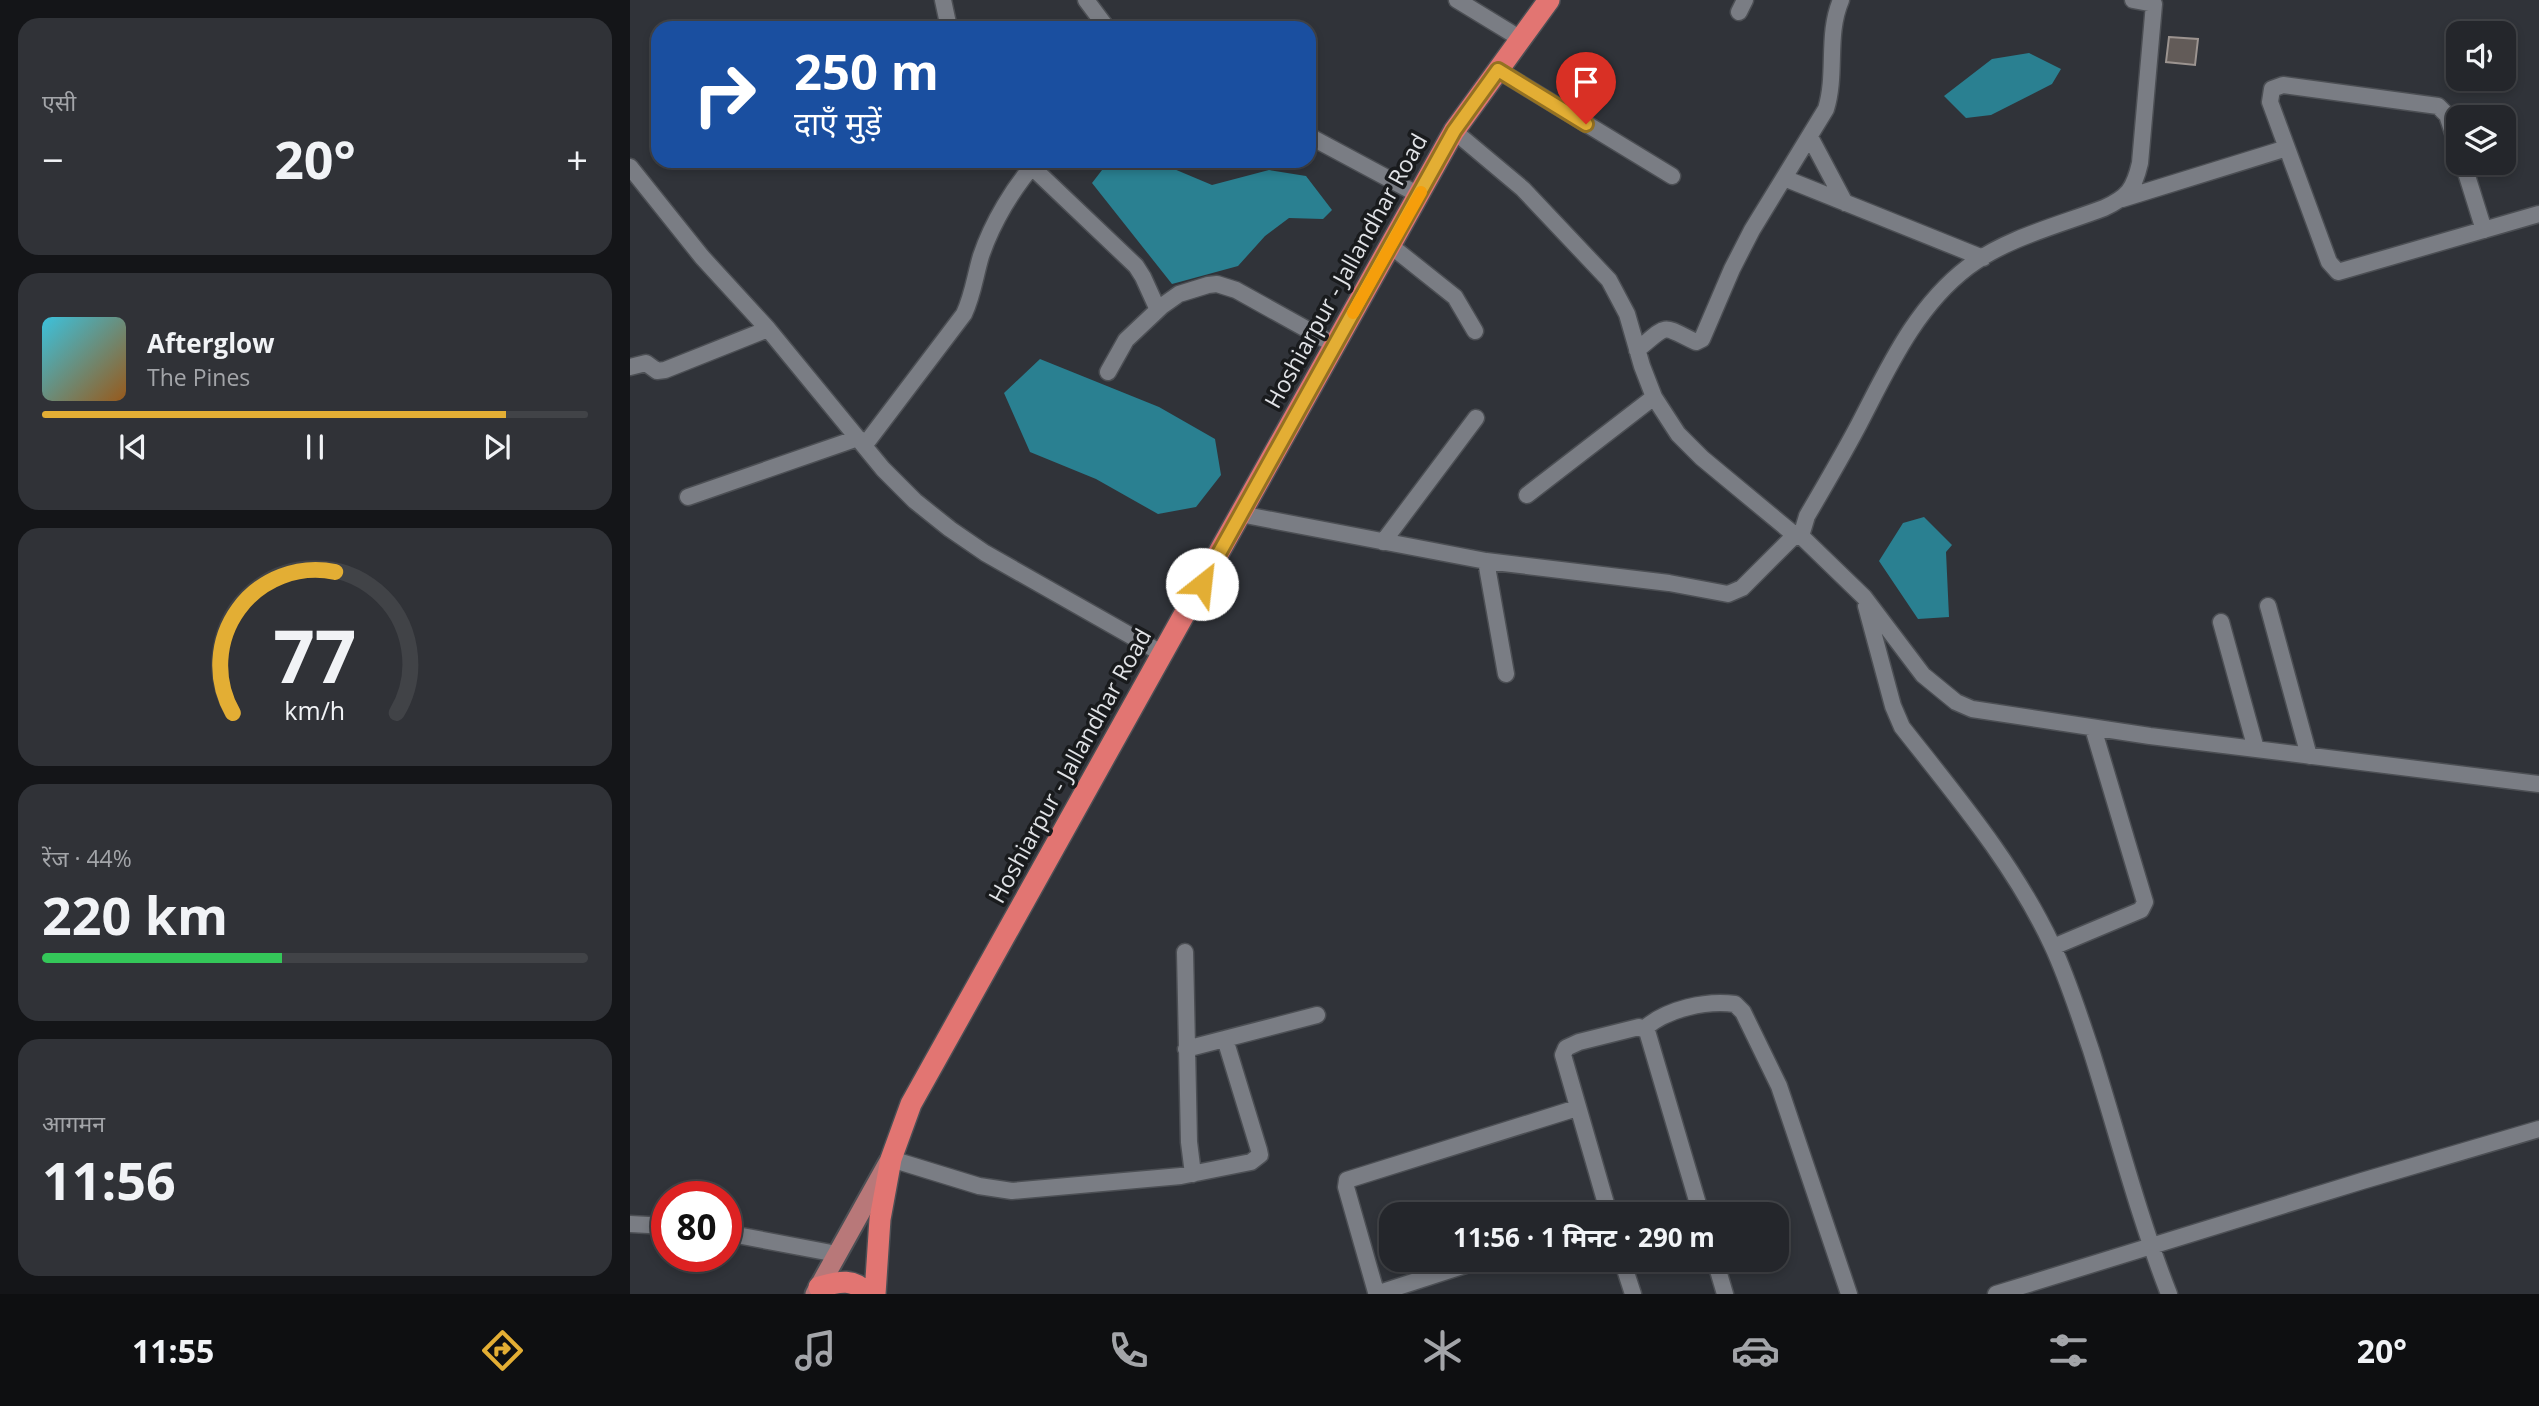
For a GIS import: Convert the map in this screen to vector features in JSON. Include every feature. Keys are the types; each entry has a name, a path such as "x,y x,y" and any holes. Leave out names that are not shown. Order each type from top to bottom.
{"highway":[{"name":"Hoshiarpur - Jallandhar Road","path":"875,1294 880,1219 891,1158 911,1104 1454,131 1549,0"},
{"path":"817,1290 842,1282 854,1282 867,1294"}],"main road":[{"path":"817,1290 891,1158"}],"street":[{"path":"943,0 948,21"},
{"path":"1086,0 1102,21"},
{"path":"1457,0 1521,39"},
{"path":"1637,350 1667,328 1696,342 1702,339 1737,259 1826,109 1830,97 1833,30 1841,0"},
{"path":"2120,200 2133,187 2140,163 2154,2 2133,0"},
{"path":"1498,70 1672,176"},
{"path":"2446,114 2438,106 2276,86 2270,93 2270,102 2329,262 2338,272 2539,214"},
{"path":"1454,131 1523,189 1609,280 1621,301 1654,397 1690,448 1798,536 1864,597 1923,675 1956,702 1988,713 2093,728 2539,785"},
{"path":"1810,137 1845,202"},
{"path":"1316,140 1419,195"},
{"path":"1240,514 1486,561 1669,583 1728,594 1742,588 1798,536 1904,340 1933,300 1951,281 2001,247 2120,200 2287,148"},
{"path":"630,167 702,257 768,329 861,442 915,501 985,553 1163,654"},
{"path":"688,497 861,442 964,314 989,237 1032,168"},
{"path":"1039,168 1136,266 1158,310"},
{"path":"2467,175 2484,230"},
{"path":"1784,178 1983,258"},
{"path":"1391,246 1455,297 1475,331"},
{"path":"1108,372 1126,340 1158,310 1179,294 1208,285 1217,284 1236,290 1335,345"},
{"path":"630,367 646,363 657,371 665,370 768,329"},
{"path":"1527,495 1654,397"},
{"path":"1383,542 1476,418"},
{"path":"1486,561 1506,674"},
{"path":"1864,597 1898,720 1996,848 2034,908 2053,947 2081,1020 2150,1246 2169,1294"},
{"path":"2268,606 2309,756"},
{"path":"2221,622 2256,749"},
{"path":"2053,947 2145,906 2093,728"},
{"path":"1185,952 1189,1142 1193,1174"},
{"path":"1605,1202 1563,1055 1566,1048 1630,1028 1645,1028 1660,1017 1704,1004 1735,1004 1743,1012 1779,1086 1849,1294"},
{"path":"1186,1049 1317,1015"},
{"path":"1645,1028 1697,1202"},
{"path":"891,1158 998,1191 1193,1174 1251,1162 1260,1155 1225,1039"},
{"path":"1444,1272 1376,1292 1346,1187 1347,1180 1577,1108"},
{"path":"1996,1294 2539,1129"},
{"path":"630,1224 651,1225"},
{"path":"742,1236 837,1254"},
{"path":"1626,1272 1633,1294"},
{"path":"1719,1272 1725,1294"}],"water":[{"path":"2029,53 2061,69 2052,84 1991,115 1966,118 1944,96 1992,59"},
{"path":"1104,168 1172,168 1212,185 1269,170 1306,176 1332,210 1323,219 1289,218 1265,236 1238,266 1172,284 1092,183"},
{"path":"1040,359 1159,407 1215,439 1221,475 1196,507 1158,514 1096,479 1030,452 1004,393"},
{"path":"1924,517 1952,545 1946,552 1949,617 1918,619 1879,561 1903,523"}],"building":[{"path":"2169,37 2198,39 2195,65 2166,62"}],"slow traffic":[{"path":"1353,313 1421,192"}],"route":[{"path":"1202,584 1454,131 1498,70 1586,124"}]}
